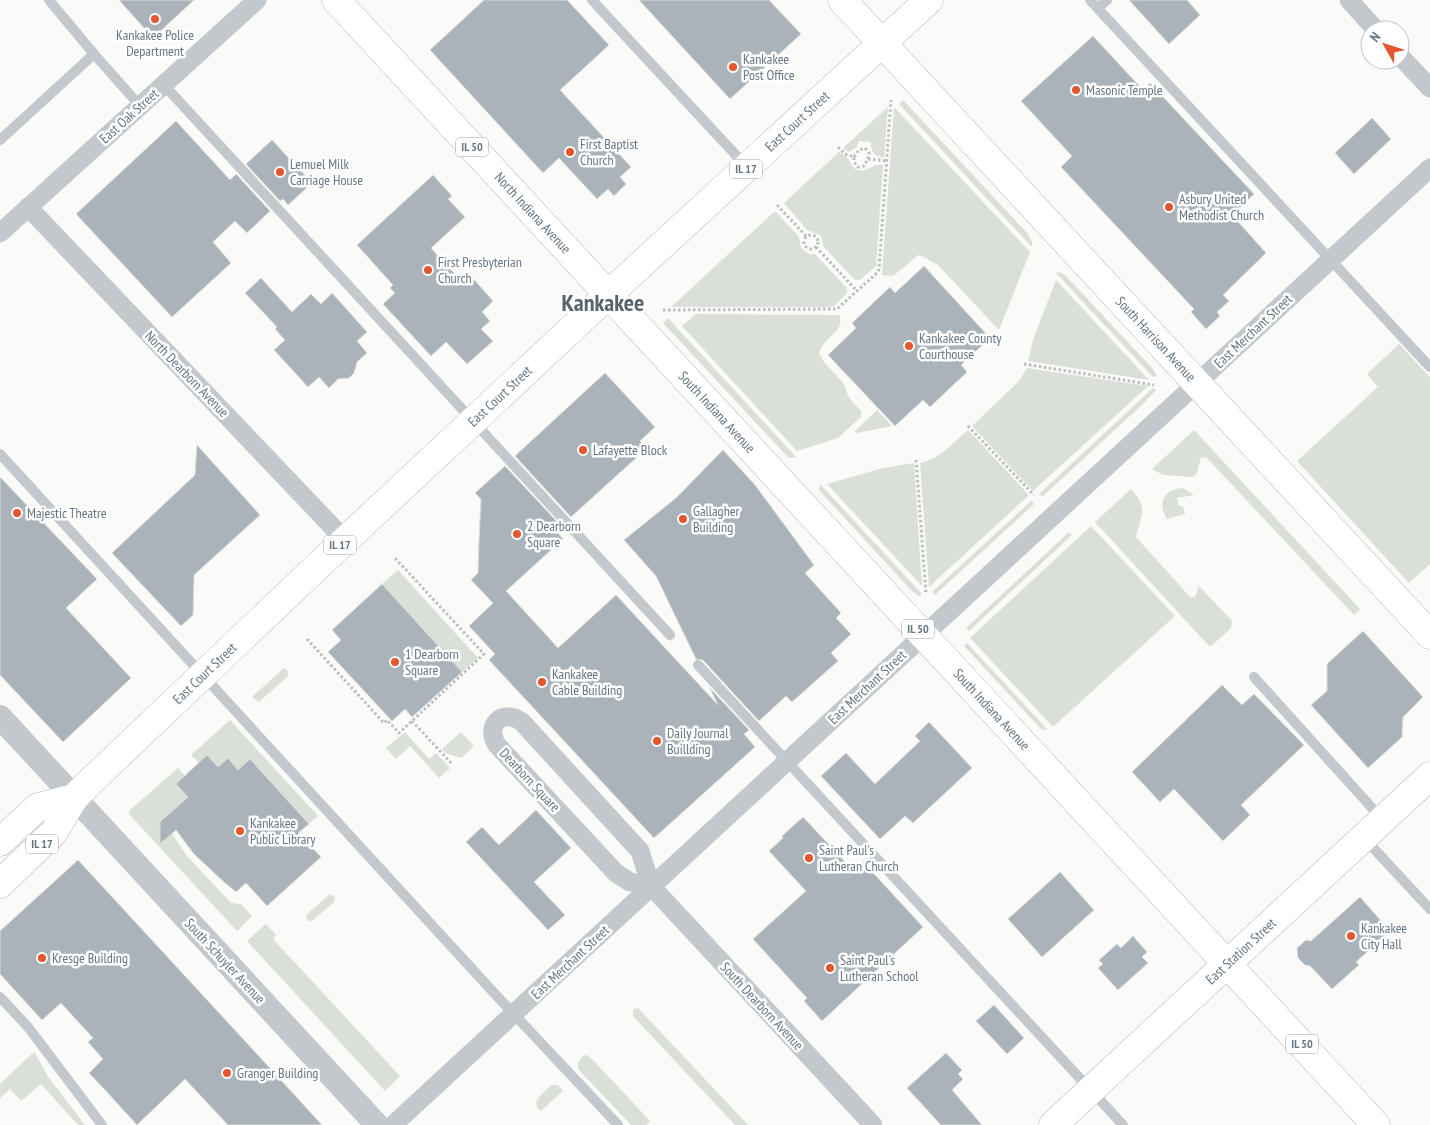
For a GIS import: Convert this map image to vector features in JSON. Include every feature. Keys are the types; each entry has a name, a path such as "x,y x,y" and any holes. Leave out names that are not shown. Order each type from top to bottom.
{"main road":[{"name":"North Indiana Avenue","path":"336,0 609,294"},
{"name":"South Harrison Avenue","path":"842,0 1430,635"},
{"name":"East Court Street","path":"0,884 54,832 74,798 345,540 609,294 930,0"},
{"name":"South Indiana Avenue","path":"609,294 1376,1125"},
{"name":"East Station Street","path":"1053,1125 1430,776"},
{"name":"East Court Street","path":"0,842 38,807 74,798"}],"street":[{"name":"East Oak Street","path":"0,233 257,0"},
{"path":"1348,0 1367,20"},
{"path":"1410,67 1430,88"},
{"name":"East Merchant Street","path":"393,1125 1430,168"},
{"name":"North Dearborn Avenue","path":"28,207 345,540"},
{"name":"Dearborn Square","path":"508,716 515,717 522,722 640,851 651,886 630,882 616,874 497,745 493,739 492,732 496,722 508,716"},
{"name":"South Schuyler Avenue","path":"0,717 377,1125"},
{"name":"South Dearborn Avenue","path":"651,886 873,1125"}],"lane":[{"path":"49,0 140,106"},
{"path":"592,0 747,168"},
{"path":"1090,0 1430,367"},
{"path":"1098,8 1107,0"},
{"path":"0,140 94,54"},
{"path":"164,85 670,634"},
{"path":"0,454 618,1125"},
{"path":"698,665 1123,1125"},
{"path":"1254,677 1373,828 1430,909"},
{"path":"0,996 28,1027 102,1125"}],"path":[{"path":"663,310 833,310 837,309 878,272 892,100"},
{"path":"838,147 845,154 854,157"},
{"path":"862,147 867,150 868,159 862,168 855,165 854,157 862,147"},
{"path":"868,159 887,161"},
{"path":"776,204 806,236"},
{"path":"806,236 812,234 816,237 818,243 816,247"},
{"path":"806,236 805,247 812,249 816,247"},
{"path":"816,247 857,291"},
{"path":"1024,364 1154,385"},
{"path":"968,426 1034,495"},
{"path":"916,460 926,594"},
{"path":"306,639 384,723 387,720 399,733 484,654 395,558"},
{"path":"412,721 453,765"}],"shaded area":[{"path":"903,100 1028,234 1032,247 899,104"},
{"path":"888,107 884,158 874,153 871,142 859,141 857,147 849,152 843,148"},
{"path":"894,107 1030,252 999,330 938,265 920,255 893,276 882,275"},
{"path":"839,152 847,157 854,168 861,171 877,165 883,165 876,266 860,280 854,279 823,246 820,235 807,230 784,203"},
{"path":"775,211 799,237 801,248 809,254 815,254 847,288 847,293 834,306 671,307"},
{"path":"1059,272 1065,275 1153,369 1157,376 1153,377 1056,273"},
{"path":"1056,280 1149,380 1028,361 1033,340"},
{"path":"696,314 839,315 840,325 824,344 819,354 844,384 849,398 861,411 861,417 838,438 797,451 682,326"},
{"path":"668,318 796,457 789,458 786,455 663,323"},
{"path":"1399,344 1430,377 1430,564 1409,583 1297,461 1378,387 1367,374"},
{"path":"1027,368 1148,386 1033,491 972,426 1019,381"},
{"path":"1153,388 1156,390 1143,404 1042,497 1039,494"},
{"path":"877,410 892,426 854,432"},
{"path":"968,430 1029,495 929,587 920,463 940,454"},
{"path":"1194,430 1360,609 1354,615 1207,458 1201,457 1197,473 1193,477 1163,475 1152,469"},
{"path":"914,463 922,586 827,484 883,468"},
{"path":"820,484 922,594 919,596 911,590 819,490"},
{"path":"1183,488 1194,495 1177,498 1179,506 1183,506 1185,514 1167,519 1163,508 1164,498 1171,491"},
{"path":"1131,489 1142,507 1136,537 1190,597 1195,597 1199,586 1232,621 1231,628 1210,647 1095,522"},
{"path":"1031,501 1034,504 935,595 932,592"},
{"path":"1091,526 1175,616 1053,727 970,638"},
{"path":"1069,532 1072,535 969,631 966,628"},
{"path":"398,570 478,658 462,672 382,584"},
{"path":"967,643 1048,730 1041,729 964,646"},
{"path":"284,668 288,671 288,676 259,702 252,697"},
{"path":"230,720 318,816 309,824 250,760 238,770 228,758 218,767 199,763 191,755"},
{"path":"405,732 429,759 436,753 450,768 439,778 410,746 396,759 386,748"},
{"path":"461,732 474,746 461,758 445,753 442,749"},
{"path":"178,768 185,776 176,784 188,797 160,843 172,834 187,856 230,902 241,904 252,916 237,931 129,814 129,811"},
{"path":"330,894 335,897 334,902 312,921 307,920 306,915"},
{"path":"266,924 276,935 273,939 400,1076 385,1091 247,941"},
{"path":"637,1008 748,1125 735,1125 633,1016 633,1009"},
{"path":"34,1052 49,1078 85,1125 78,1125 41,1084 21,1101 10,1089 0,1098 0,1084"},
{"path":"586,1055 591,1058 650,1121 646,1125 631,1125 578,1069 578,1062"},
{"path":"552,1085 558,1085 563,1091 541,1111 537,1108 537,1101"}],"building":[{"name":"Kankakee Police Department","path":"119,0 194,0 153,38"},
{"path":"484,0 567,0 609,45 560,90 631,167 620,177 626,184 614,196 608,189 597,199 559,158 543,173 430,50"},
{"name":"Kankakee Post Office","path":"639,0 769,0 801,34 730,99"},
{"path":"1129,0 1187,0 1200,15 1169,44"},
{"name":"Asbury United Methodist Church","path":"1093,36 1143,90 1150,83 1254,194 1232,215 1266,253 1223,295 1229,301 1217,312 1220,316 1206,329 1191,312 1194,309 1061,167 1072,156 1021,101"},
{"path":"1372,118 1391,139 1354,174 1335,153"},
{"path":"176,121 230,180 236,174 270,211 247,233 235,221 213,242 231,263 172,317 76,214"},
{"name":"Lemuel Milk Carriage House","path":"272,140 312,183 288,205 283,199 280,201 246,164"},
{"name":"First Presbyterian Church","path":"433,175 452,196 448,199 465,217 431,248 463,283 471,276 493,301 482,312 490,321 481,329 493,341 467,364 446,342 431,356 383,304 395,293 390,288 393,285 357,245"},
{"name":"Kankakee County Courthouse","path":"924,266 990,338 961,365 967,372 930,407 923,400 895,426 828,355 856,328 852,323 890,287 895,293"},
{"path":"261,278 292,312 311,294 321,304 332,293 367,332 357,341 367,353 357,362 354,373 349,378 338,379 329,388 319,377 308,387 274,350 285,340 275,329 277,327 245,293"},
{"path":"605,373 655,427 640,441 647,448 571,517 515,456"},
{"path":"197,445 260,515 194,575 193,615 181,626 112,553 195,475"},
{"path":"723,450 755,485 814,565 805,573 841,613 836,618 851,634 831,653 838,661 792,702 786,696 759,721 703,660 696,659 656,576 624,540 676,498"},
{"path":"505,466 561,526 556,531 563,539 506,591 558,648 616,595 718,705 710,688 749,730 744,734 755,747 654,838 489,660 495,654 469,626 493,603 471,580 478,573 481,499 475,493"},
{"path":"0,477 97,579 66,608 131,678 63,742 0,675"},
{"name":"1 Dearborn Square","path":"382,584 462,672 412,717 405,709 392,721 328,652 341,640 332,630"},
{"path":"1363,631 1423,697 1403,717 1402,737 1368,768 1311,705 1327,691 1327,664"},
{"path":"1222,685 1242,705 1254,694 1304,745 1241,805 1250,815 1223,841 1174,789 1160,802 1132,772"},
{"path":"929,722 972,768 913,823 905,816 880,839 821,776 846,753 875,784 920,741 915,736"},
{"name":"Kankakee Public Library","path":"207,755 218,767 228,758 238,770 250,759 309,824 298,833 321,857 267,906 246,883 236,892 224,882 194,854 176,830 160,844 160,822 188,797 176,784"},
{"path":"536,810 571,848 534,882 565,915 548,930 466,842 482,827 499,845"},
{"name":"Saint Paul's Lutheran School","path":"803,817 849,866 851,864 855,869 863,862 923,927 822,1021 804,1001 807,998 753,939 806,891 769,851"},
{"path":"78,860 322,1125 228,1125 185,1079 137,1125 89,1073 103,1059 88,1042 93,1038 61,1003 42,1020 0,974 0,931"},
{"path":"1060,872 1094,910 1042,957 1008,919"},
{"name":"Kankakee City Hall","path":"1360,897 1390,931 1356,962 1359,965 1332,989 1310,966 1305,965 1298,958 1297,948 1306,940 1311,941"},
{"path":"1133,936 1147,952 1142,957 1148,963 1118,990 1098,968 1103,964 1099,960 1117,944 1121,948"},
{"path":"994,1005 1024,1038 1007,1054 976,1021"},
{"path":"946,1053 962,1070 958,1074 963,1079 952,1090 982,1125 941,1125 907,1088"}],"place":[{"name":"Kankakee Police Department","path":"155,19"},
{"name":"Kankakee Post Office","path":"733,67"},
{"name":"Masonic Temple","path":"1076,90"},
{"name":"First Baptist Church","path":"570,152"},
{"name":"Lemuel Milk Carriage House","path":"280,172"},
{"name":"Asbury United Methodist Church","path":"1169,207"},
{"name":"First Presbyterian Church","path":"428,270"},
{"name":"Kankakee County Courthouse","path":"909,346"},
{"name":"Lafayette Block","path":"583,450"},
{"name":"Majestic Theatre","path":"17,513"},
{"name":"Gallagher Building","path":"683,519"},
{"name":"2 Dearborn Square","path":"517,534"},
{"name":"1 Dearborn Square","path":"395,662"},
{"name":"Kankakee Cable Building","path":"542,682"},
{"name":"Daily Journal Buillding","path":"657,741"},
{"name":"Kankakee Public Library","path":"240,831"},
{"name":"Saint Paul's Lutheran Church","path":"809,858"},
{"name":"Kankakee City Hall","path":"1351,936"},
{"name":"Kresge Building","path":"42,958"},
{"name":"Saint Paul's Lutheran School","path":"830,968"},
{"name":"Granger Building","path":"227,1073"}],"district":[{"name":"Kankakee","path":"603,303"}]}
